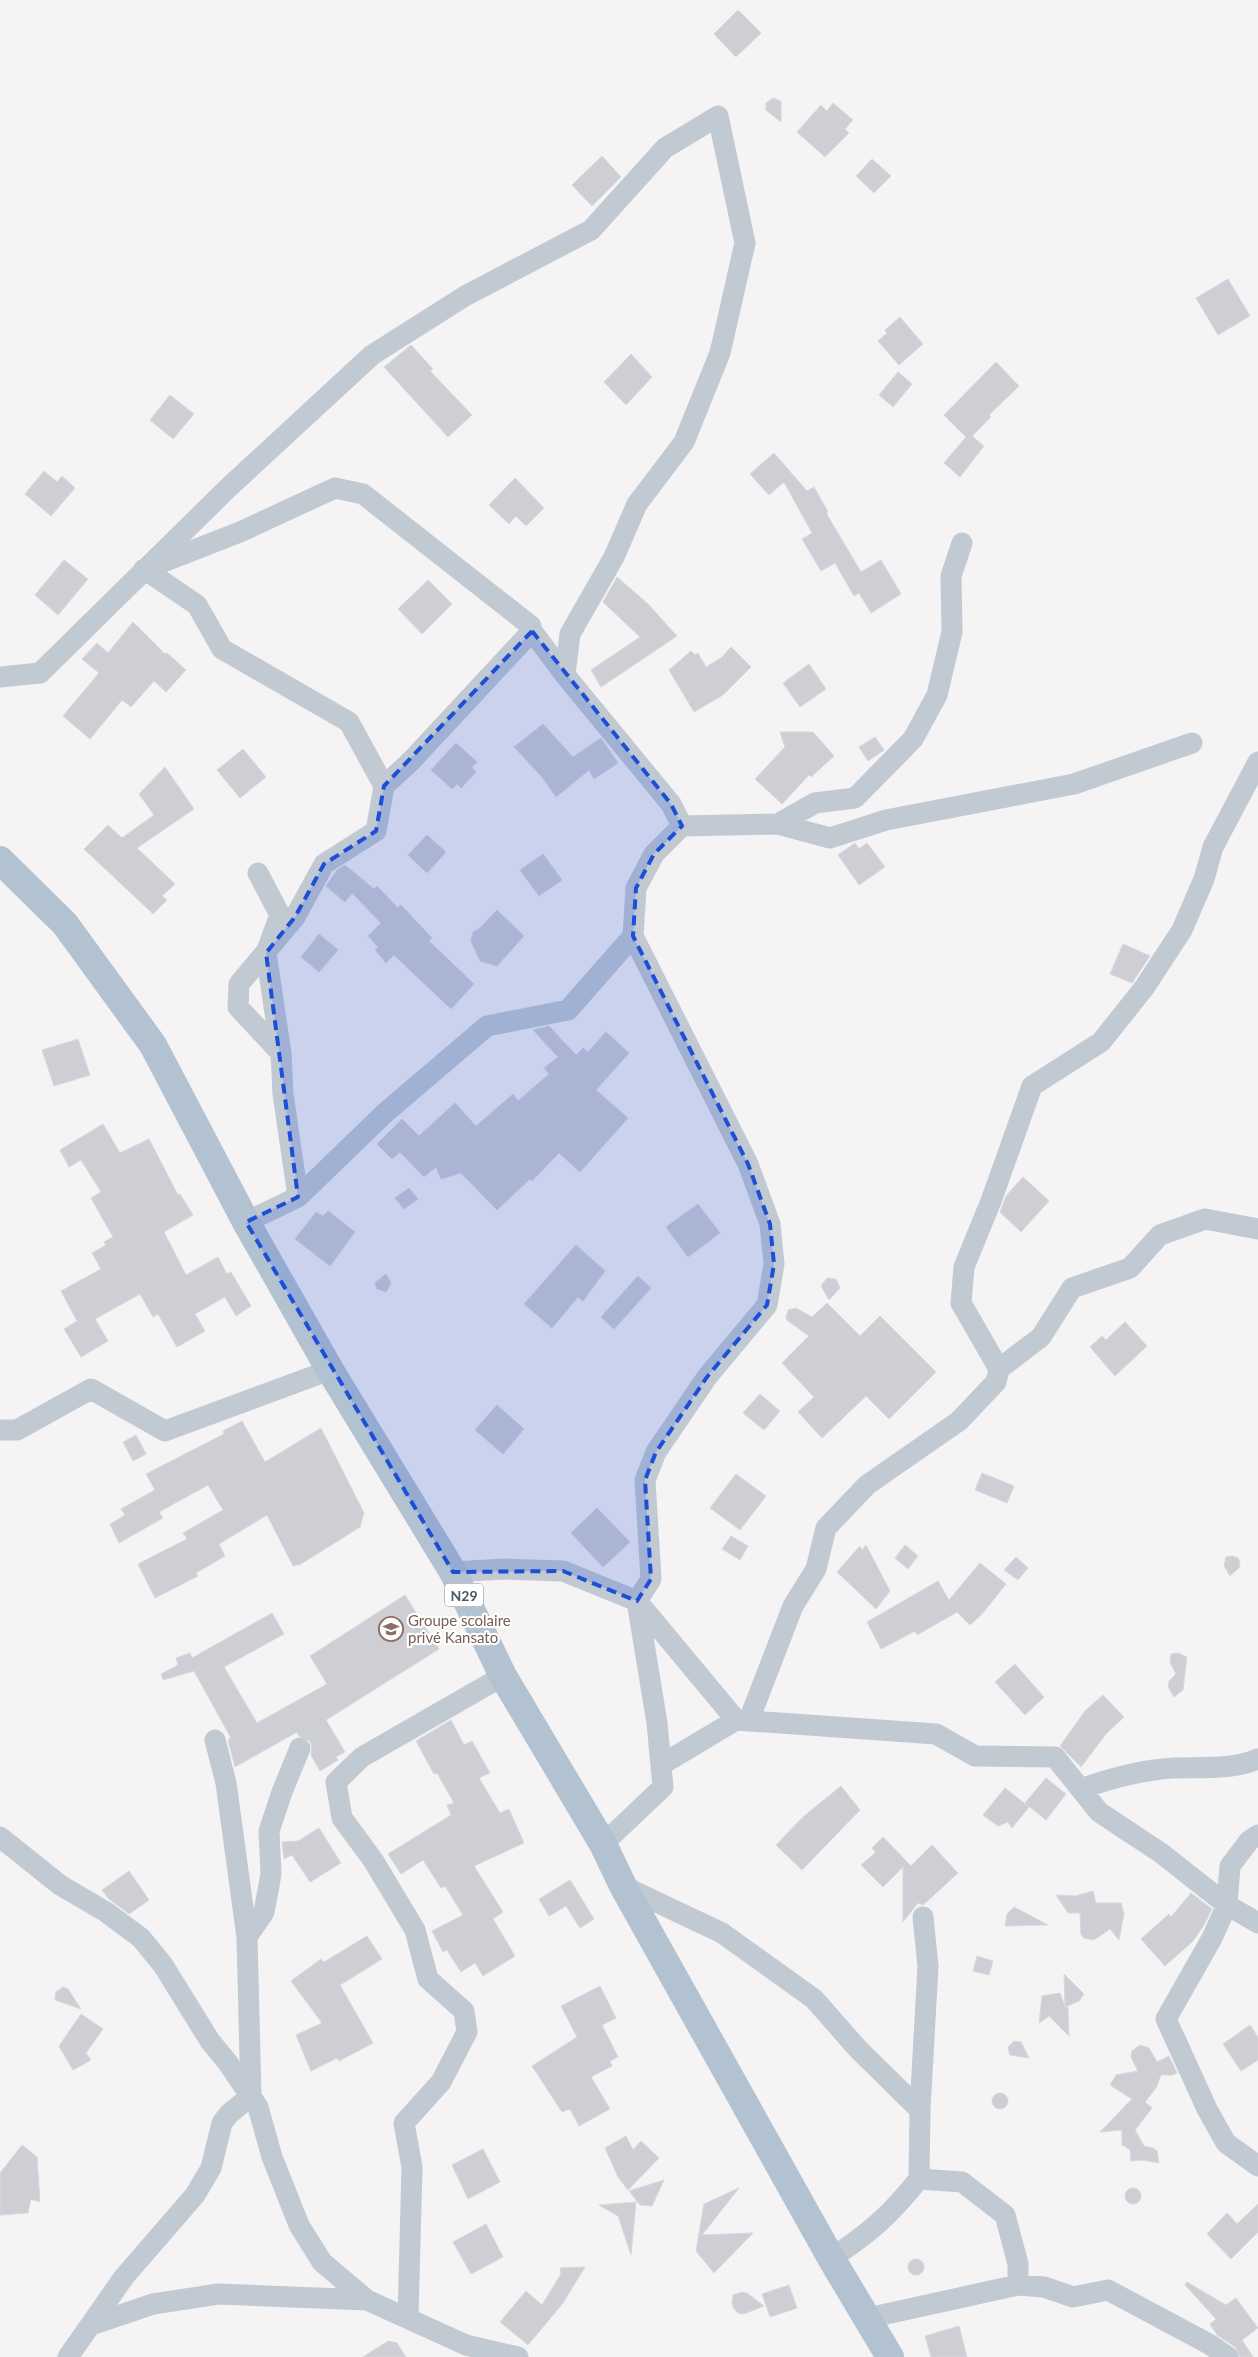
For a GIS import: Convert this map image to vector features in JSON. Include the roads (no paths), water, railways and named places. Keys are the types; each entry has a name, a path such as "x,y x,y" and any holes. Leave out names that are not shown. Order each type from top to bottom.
{"main road":[{"name":"N29","path":"0,860 65,924 153,1045 246,1222 330,1370 453,1572 503,1676 602,1844 623,1886 832,2258 890,2357"}],"street":[{"path":"0,677 40,673 228,488 372,355 465,296 591,230 665,148 718,116 745,243 720,353 684,442 637,504 614,557 570,634 565,675"},
{"path":"144,569 240,532 335,488 363,494 531,626 532,631 565,675 671,804 682,826"},
{"path":"778,824 815,803 855,798 913,739 937,695 952,632 951,576 962,543"},
{"path":"144,569 196,605 222,649 349,722 384,786"},
{"path":"281,1053 238,1007 239,984 295,917 324,864 376,832 384,786 412,760 532,631"},
{"path":"602,1844 663,1787 657,1723 637,1602 651,1579 645,1480 656,1452 707,1377 767,1305 774,1264 770,1224 748,1164 633,936 636,888 654,854 682,826 778,824 830,838 886,820 1074,784 1192,743"},
{"path":"999,1369 961,1303 964,1267 991,1201 1032,1086 1101,1042 1144,988 1182,930 1204,879 1214,847 1258,762"},
{"path":"258,874 280,915 266,953 281,1053 283,1094 298,1197"},
{"path":"246,1222 298,1197 385,1113 486,1026 568,1010 633,936"},
{"path":"743,1720 793,1606 816,1569 826,1528 867,1485 959,1421 996,1382 999,1369 1041,1337 1072,1288 1130,1268 1160,1235 1205,1218 1258,1229"},
{"path":"0,1430 17,1430 90,1389 165,1431 330,1370"},
{"path":"453,1572 504,1569 563,1571 637,1602 743,1720"},
{"path":"408,2317 412,2167 404,2123 441,2082 467,2032 464,2011 428,1979 415,1930 373,1860 342,1818 336,1782 362,1757 503,1676"},
{"path":"661,1765 743,1720 936,1734 975,1756 1055,1757 1099,1812 1188,1873 1227,1906 1258,1923"},
{"path":"215,1740 226,1783 247,1937 252,2096"},
{"path":"247,1937 264,1912 271,1874 269,1831 300,1748"},
{"path":"1081,1789 1120,1775 1173,1768 1216,1768 1258,1759"},
{"path":"1258,1835 1249,1841 1230,1866 1227,1906 1212,1938 1166,2019 1207,2109 1226,2143 1258,2166"},
{"path":"0,1837 60,1885 106,1912 141,1938 163,1965 210,2042 252,2096 258,2107 272,2157 299,2225 322,2262 367,2300 466,2345 518,2357"},
{"path":"623,1886 722,1933 814,1999 858,2049 920,2110"},
{"path":"832,2258 867,2234 901,2202 919,2179 920,2110 928,1966 923,1917"},
{"path":"68,2357 124,2278 195,2195 211,2168 222,2123 229,2114 252,2096"},
{"path":"919,2179 962,2182 1005,2215 1018,2264 1018,2285"},
{"path":"868,2318 1018,2285 1044,2287 1073,2297 1108,2290 1209,2344 1228,2357"},
{"path":"91,2325 153,2304 218,2294 367,2300"}],"place":[{"name":"Groupe scolaire privé Kansato","path":"391,1629"}]}
